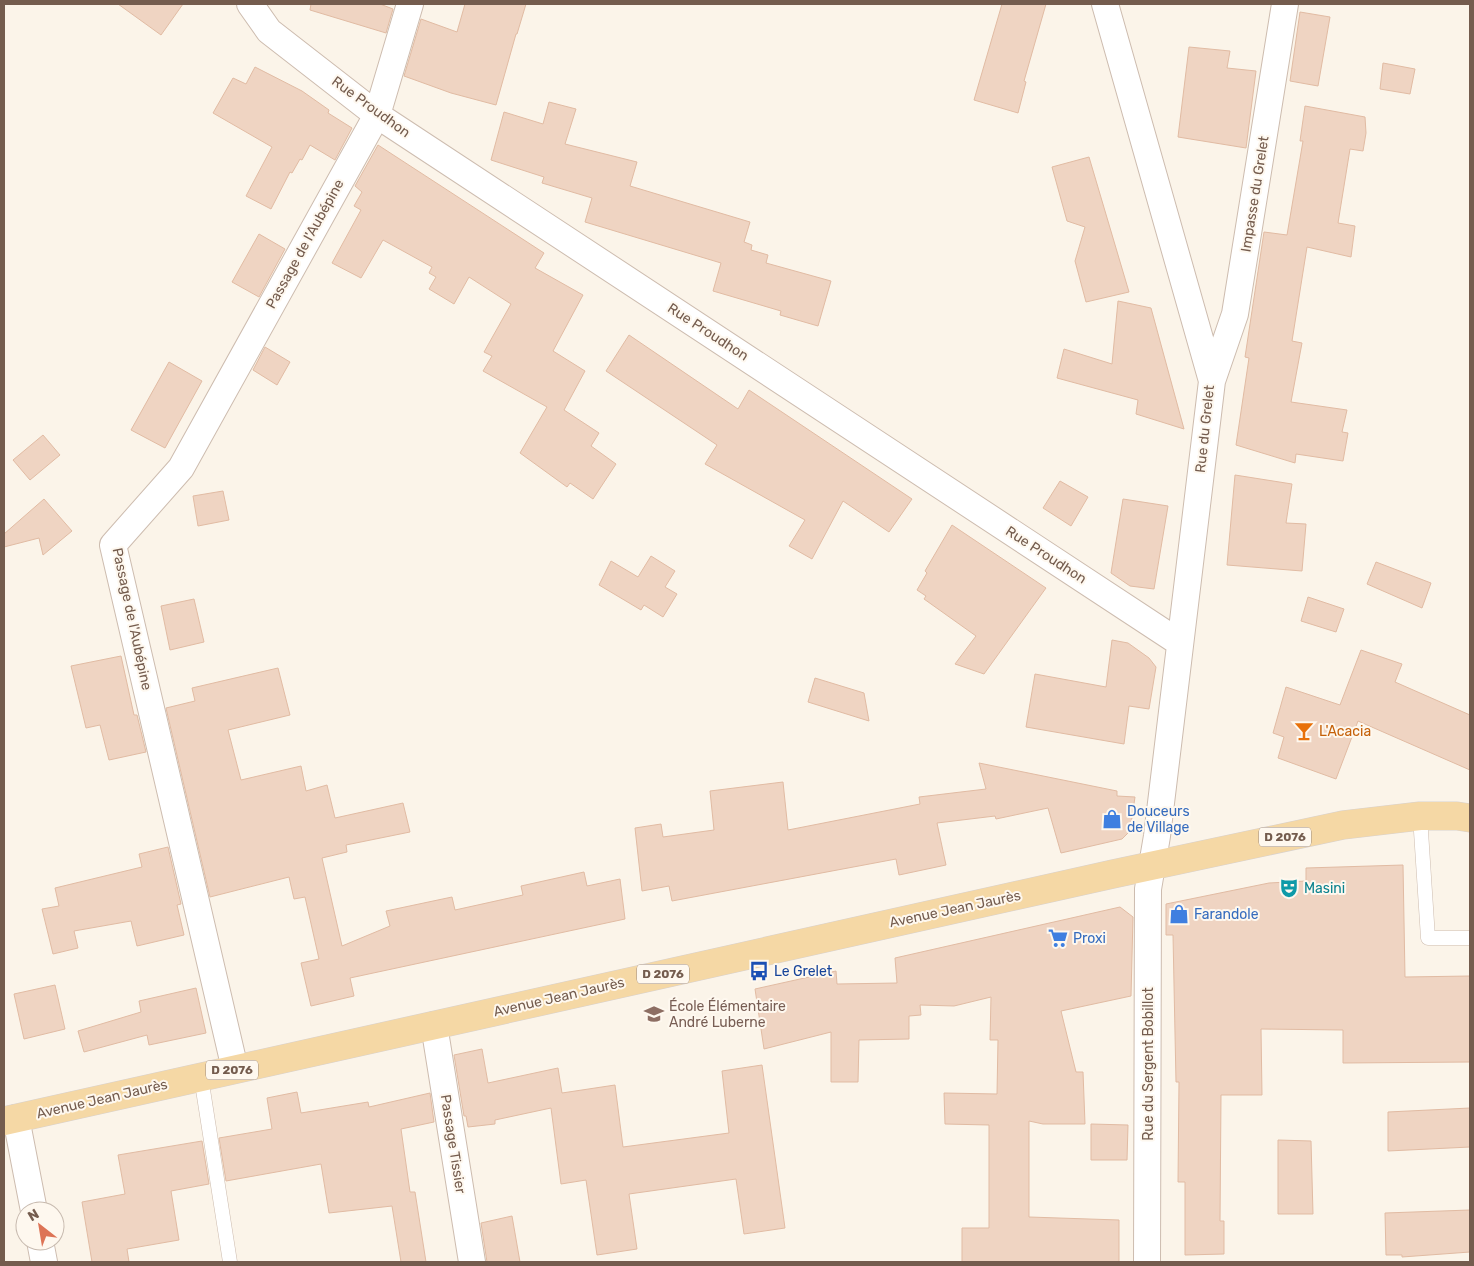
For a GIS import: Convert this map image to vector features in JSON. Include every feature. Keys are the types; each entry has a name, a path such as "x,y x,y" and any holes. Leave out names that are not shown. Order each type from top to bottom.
{"main road":[{"name":"D 2076","path":"1152,866 1343,825 1420,816 1470,818"},
{"name":"Avenue Jean Jaurès","path":"10,1119 1152,866"}],"street":[{"name":"Rue Proudhon","path":"250,4 269,31 377,114 1180,643"},
{"path":"377,114 410,4"},
{"name":"Rue du Grelet","path":"1105,4 1212,381 1152,866"},
{"name":"Impasse du Grelet","path":"1212,381 1235,314 1286,4"},
{"name":"Passage de l'Aubépine","path":"235,1069 113,545 181,468 377,114"},
{"name":"Rue du Sergent Bobillot","path":"1147,1262 1148,889 1152,866"},
{"name":"Passage Tissier","path":"434,1025 472,1262"},
{"path":"10,1119 31,1201"}],"lane":[{"path":"1420,816 1428,938 1470,938"},
{"path":"201,1077 230,1262"}],"building":[{"path":"118,4 183,4 161,35"},
{"path":"311,4 380,4 393,9 386,33 310,10"},
{"path":"465,4 526,4 496,105 451,93 404,76 421,19 457,32"},
{"path":"1002,4 1046,4 1024,81 1026,82 1018,113 974,100"},
{"path":"1300,12 1330,17 1318,86 1290,81"},
{"path":"1189,47 1230,51 1227,68 1256,71 1246,148 1178,137"},
{"path":"1383,63 1415,69 1410,94 1380,89"},
{"path":"255,67 302,91 329,110 328,113 352,128 335,160 310,145 302,160 300,159 292,173 290,172 271,209 246,196 272,147 213,113 233,78 246,84"},
{"path":"549,102 576,109 565,144 637,162 630,186 750,222 744,242 752,245 751,250 768,255 766,263 831,281 818,326 780,315 781,311 713,291 721,263 585,222 592,198 542,183 544,177 491,160 504,112 543,124"},
{"path":"1305,106 1365,117 1366,133 1363,151 1350,149 1338,223 1355,226 1351,257 1307,247 1292,341 1302,343 1291,402 1347,410 1342,432 1348,433 1343,461 1296,454 1295,463 1236,445 1249,358 1245,357 1264,232 1287,235 1303,141 1300,141"},
{"path":"378,145 544,253 535,268 583,295 553,351 585,371 564,410 599,433 591,446 616,464 593,499 570,483 567,487 520,453 547,407 483,371 492,356 484,352 511,304 469,277 454,304 429,289 436,277 429,273 432,267 383,240 361,278 332,263 361,210 354,206 362,192 355,186"},
{"path":"1089,157 1129,292 1086,302 1075,261 1085,227 1067,221 1052,167"},
{"path":"259,234 285,249 259,297 232,282"},
{"path":"1118,301 1151,308 1184,429 1136,414 1138,400 1057,378 1064,349 1112,364"},
{"path":"629,335 738,409 749,390 912,499 889,532 843,501 812,559 789,546 805,520 705,464 717,445 606,371"},
{"path":"265,347 290,362 277,385 253,370"},
{"path":"169,362 202,381 165,448 131,430"},
{"path":"43,435 60,455 30,480 13,460"},
{"path":"1235,475 1292,484 1286,523 1306,524 1302,571 1227,565"},
{"path":"1060,481 1088,497 1071,526 1043,508"},
{"path":"223,491 229,520 198,526 193,496"},
{"path":"44,499 72,531 43,555 39,538 4,547 4,534"},
{"path":"1123,499 1168,506 1154,589 1130,586 1111,573"},
{"path":"952,525 1046,588 984,674 955,664 976,636 924,599 926,596 917,590 927,573 925,571"},
{"path":"651,556 675,571 665,587 677,594 663,617 644,605 641,610 599,585 611,561 638,577"},
{"path":"1376,562 1431,583 1422,608 1367,584"},
{"path":"1308,597 1344,609 1336,632 1301,621"},
{"path":"194,599 204,642 170,650 161,606"},
{"path":"1112,640 1128,643 1149,658 1156,667 1149,709 1129,706 1124,744 1026,727 1035,674 1106,687"},
{"path":"1361,650 1402,664 1395,682 1470,715 1470,770 1358,721 1336,779 1278,758 1284,737 1273,733 1286,687 1340,705"},
{"path":"121,656 134,715 137,715 146,752 109,760 100,725 86,728 71,666"},
{"path":"278,668 290,715 228,730 241,780 301,766 306,791 327,785 335,818 403,803 410,832 346,845 347,852 322,858 342,946 390,926 386,911 452,897 455,910 523,895 521,886 584,872 587,886 620,879 625,919 350,978 354,996 311,1006 301,963 319,959 305,897 294,899 289,877 210,897 166,708 195,701 192,688"},
{"path":"815,678 864,693 869,721 808,702"},
{"path":"979,763 1117,791 1117,796 1135,797 1130,831 1122,839 1061,853 1048,808 996,819 995,816 937,823 946,865 899,875 896,859 672,901 669,886 642,891 635,828 661,824 663,837 714,830 710,791 783,782 788,830 920,804 919,797 986,789"},
{"path":"168,847 181,904 177,905 184,935 137,946 131,921 74,931 78,948 53,954 42,909 59,906 55,888 142,867 139,854"},
{"path":"1403,865 1405,977 1470,976 1470,1062 1343,1063 1343,1030 1261,1029 1262,1095 1221,1095 1220,1221 1224,1221 1224,1254 1185,1255 1185,1182 1178,1182 1179,1082 1176,1082 1173,935 1166,935 1166,904 1269,883 1306,881 1306,868"},
{"path":"1120,907 1133,917 1131,996 1061,1011 1076,1072 1083,1072 1085,1124 1043,1124 1029,1121 1029,1217 1119,1220 1119,1262 962,1262 962,1228 989,1228 989,1125 945,1124 944,1093 997,1094 998,1040 990,1040 991,997 954,1006 920,1005 921,1015 909,1016 909,1039 859,1040 858,1082 831,1082 831,1032 764,1049 755,989 836,971 837,984 897,983 895,958"},
{"path":"55,985 65,1029 24,1039 14,994"},
{"path":"196,988 206,1033 149,1045 147,1035 84,1052 78,1031 141,1012 139,1001"},
{"path":"482,1049 488,1083 558,1068 562,1093 615,1085 623,1147 729,1133 722,1071 762,1065 785,1228 744,1234 736,1179 629,1194 637,1249 597,1255 586,1180 561,1184 551,1108 495,1120 495,1124 468,1127 466,1116 464,1116 454,1055"},
{"path":"297,1092 301,1113 368,1102 369,1107 430,1093 434,1122 401,1129 410,1192 415,1192 426,1262 401,1262 392,1206 329,1213 321,1164 226,1181 219,1138 272,1129 267,1098"},
{"path":"1470,1108 1470,1147 1388,1151 1388,1112"},
{"path":"1091,1124 1128,1125 1127,1160 1091,1160"},
{"path":"1278,1140 1311,1141 1313,1214 1278,1214"},
{"path":"202,1141 209,1184 171,1191 179,1240 127,1249 129,1262 92,1262 82,1202 125,1194 118,1155"},
{"path":"1470,1210 1470,1252 1402,1257 1402,1255 1386,1255 1385,1213"},
{"path":"512,1216 520,1262 487,1262 481,1223"}],"place":[{"name":"L'Acacia","path":"1304,731"},
{"name":"Douceurs de Village","path":"1112,819"},
{"name":"Masini","path":"1289,888"},
{"name":"Farandole","path":"1179,914"},
{"name":"Proxi","path":"1058,938"},
{"name":"Le Grelet","path":"759,971"},
{"name":"École Élémentaire André Luberne","path":"654,1014"}]}
